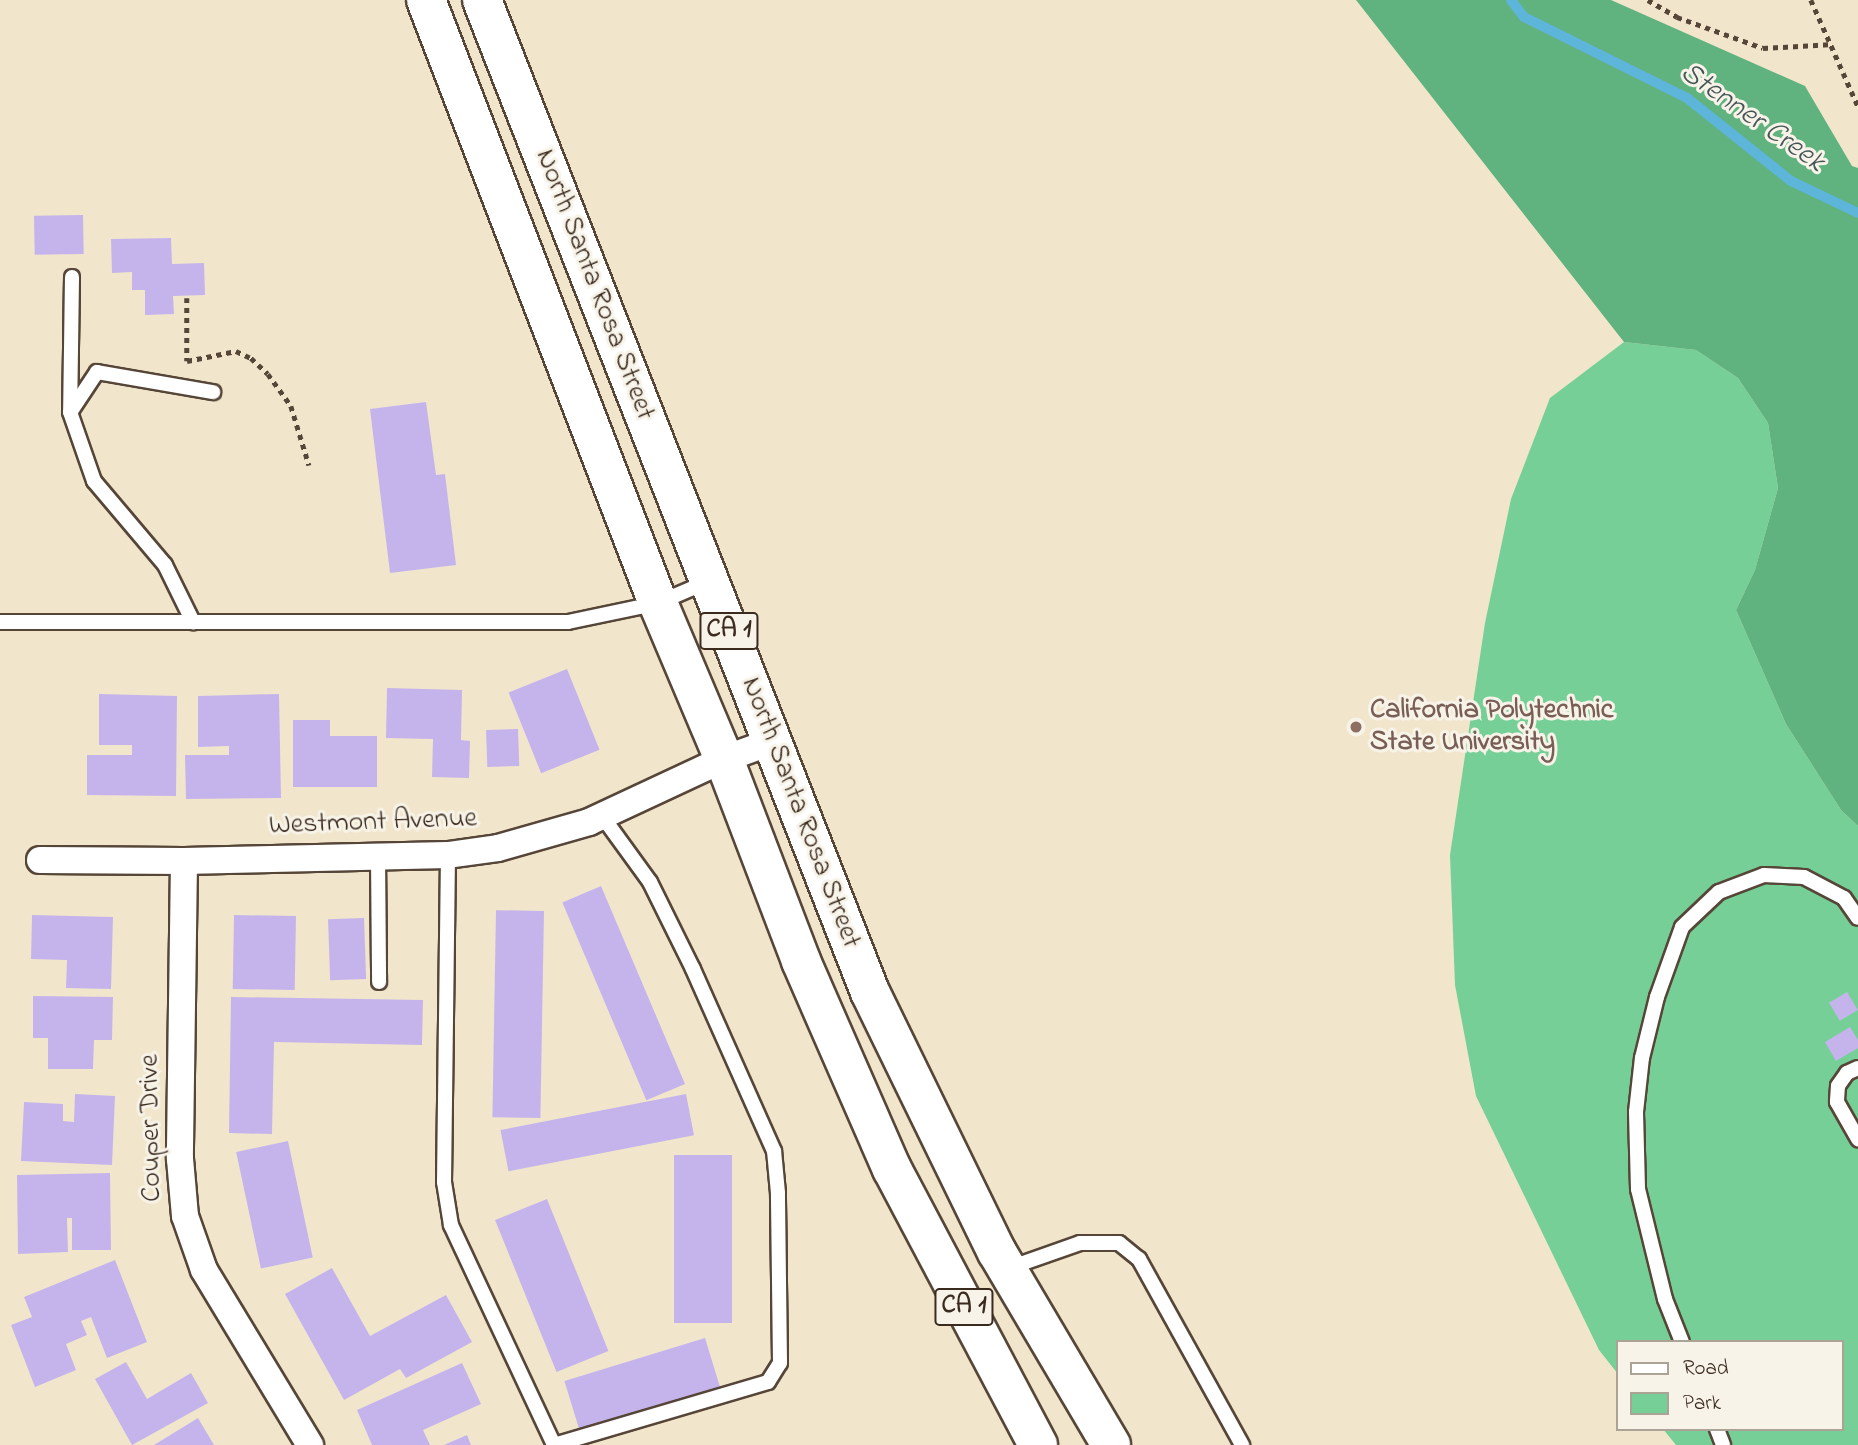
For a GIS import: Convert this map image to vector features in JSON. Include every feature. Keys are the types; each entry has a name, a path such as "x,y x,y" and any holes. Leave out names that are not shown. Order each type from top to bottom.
{"highway":[{"name":"North Santa Rosa Street","path":"426,0 658,603 724,759 801,961 892,1169 1038,1445"},
{"name":"North Santa Rosa Street","path":"482,0 870,992 1007,1269 1111,1445"}],"street":[{"name":"Westmont Avenue","path":"40,860 184,861 448,855 539,839 602,816 724,759 771,742"},
{"name":"Couper Drive","path":"184,861 180,1159 185,1216 204,1270 310,1445"}],"lane":[{"path":"72,277 70,412 94,481 165,565 193,622"},
{"path":"70,412 97,372 213,392"},
{"path":"0,622 568,622 658,603 710,581"},
{"path":"448,855 444,1182 451,1225 554,1445 768,1382 780,1363 778,1193 774,1151 693,969 650,882 602,816"},
{"path":"378,856 379,982"},
{"path":"1681,1340 1665,1299 1638,1189 1636,1112 1642,1058 1657,997 1682,927 1719,892 1764,875 1804,877 1844,898 1858,918"},
{"path":"1858,1068 1847,1073 1838,1086 1837,1102 1858,1139"},
{"path":"1007,1269 1080,1243 1119,1243 1139,1259 1242,1445"}],"path":[{"path":"1648,0 1677,17 1762,48 1833,44"},
{"path":"1811,0 1833,44 1858,106"},
{"path":"187,298 187,361 236,351 251,358 268,374 291,406 309,465"}],"green space":[{"path":"1356,0 1611,0 1805,86 1852,166 1858,168 1858,826 1841,810 1786,724 1736,610 1755,570 1778,488 1768,423 1738,378 1696,350 1624,342"},
{"path":"1624,342 1696,350 1738,378 1768,423 1778,488 1755,570 1736,610 1786,724 1841,810 1858,826 1858,1445 1676,1445 1665,1431 1844,1431 1844,1340 1616,1340 1616,1371 1599,1350 1476,1096 1455,985 1450,855 1485,623 1511,499 1550,398"}],"building":[{"path":"83,215 84,254 35,255 34,216"},
{"path":"171,238 172,264 204,263 205,295 173,296 174,314 145,315 145,290 132,290 132,272 112,273 111,239"},
{"path":"426,402 436,475 445,474 456,565 390,573 370,409"},
{"path":"567,669 600,750 541,773 509,693"},
{"path":"387,688 462,690 461,740 470,741 469,778 432,777 433,739 386,738"},
{"path":"99,694 177,696 176,796 87,795 87,755 132,755 132,745 99,745"},
{"path":"279,694 281,798 186,799 185,755 229,755 229,746 198,747 198,696"},
{"path":"293,720 330,720 330,736 377,736 377,787 293,787"},
{"path":"518,729 519,766 487,767 486,730"},
{"path":"601,886 685,1084 646,1100 562,902"},
{"path":"496,910 544,911 540,1118 492,1117"},
{"path":"32,915 113,917 111,989 66,988 67,960 31,959"},
{"path":"234,915 296,916 295,990 233,989"},
{"path":"364,918 366,979 330,980 328,919"},
{"path":"1847,992 1858,1010 1840,1021 1829,1003"},
{"path":"33,996 113,997 112,1040 94,1040 93,1069 48,1069 48,1038 33,1038"},
{"path":"231,997 423,1000 422,1045 274,1042 272,1134 229,1133"},
{"path":"1850,1027 1858,1040 1858,1048 1836,1061 1825,1042"},
{"path":"75,1094 115,1096 112,1165 21,1161 24,1102 63,1104 63,1121 74,1122"},
{"path":"686,1094 694,1135 508,1171 500,1130"},
{"path":"288,1141 313,1257 261,1268 236,1152"},
{"path":"674,1155 732,1155 732,1323 674,1323"},
{"path":"110,1173 111,1250 72,1250 72,1218 67,1218 68,1252 18,1254 17,1175"},
{"path":"547,1199 608,1351 557,1372 495,1220"},
{"path":"115,1260 147,1342 107,1358 91,1317 81,1321 87,1335 66,1344 76,1370 35,1387 11,1325 32,1317 24,1297"},
{"path":"332,1268 370,1336 446,1295 472,1342 406,1378 400,1369 344,1400 285,1294"},
{"path":"705,1338 721,1392 581,1435 564,1381"},
{"path":"126,1362 147,1399 191,1373 208,1403 132,1445 95,1379"},
{"path":"462,1363 481,1404 423,1430 430,1445 372,1445 357,1410"},
{"path":"198,1418 214,1445 154,1445"},
{"path":"467,1435 471,1445 444,1445"}],"waterway":[{"name":"Stenner Creek","path":"1511,0 1524,17 1687,98 1791,181 1858,213"}],"place":[{"name":"California Polytechnic State University","path":"1356,727"}]}
